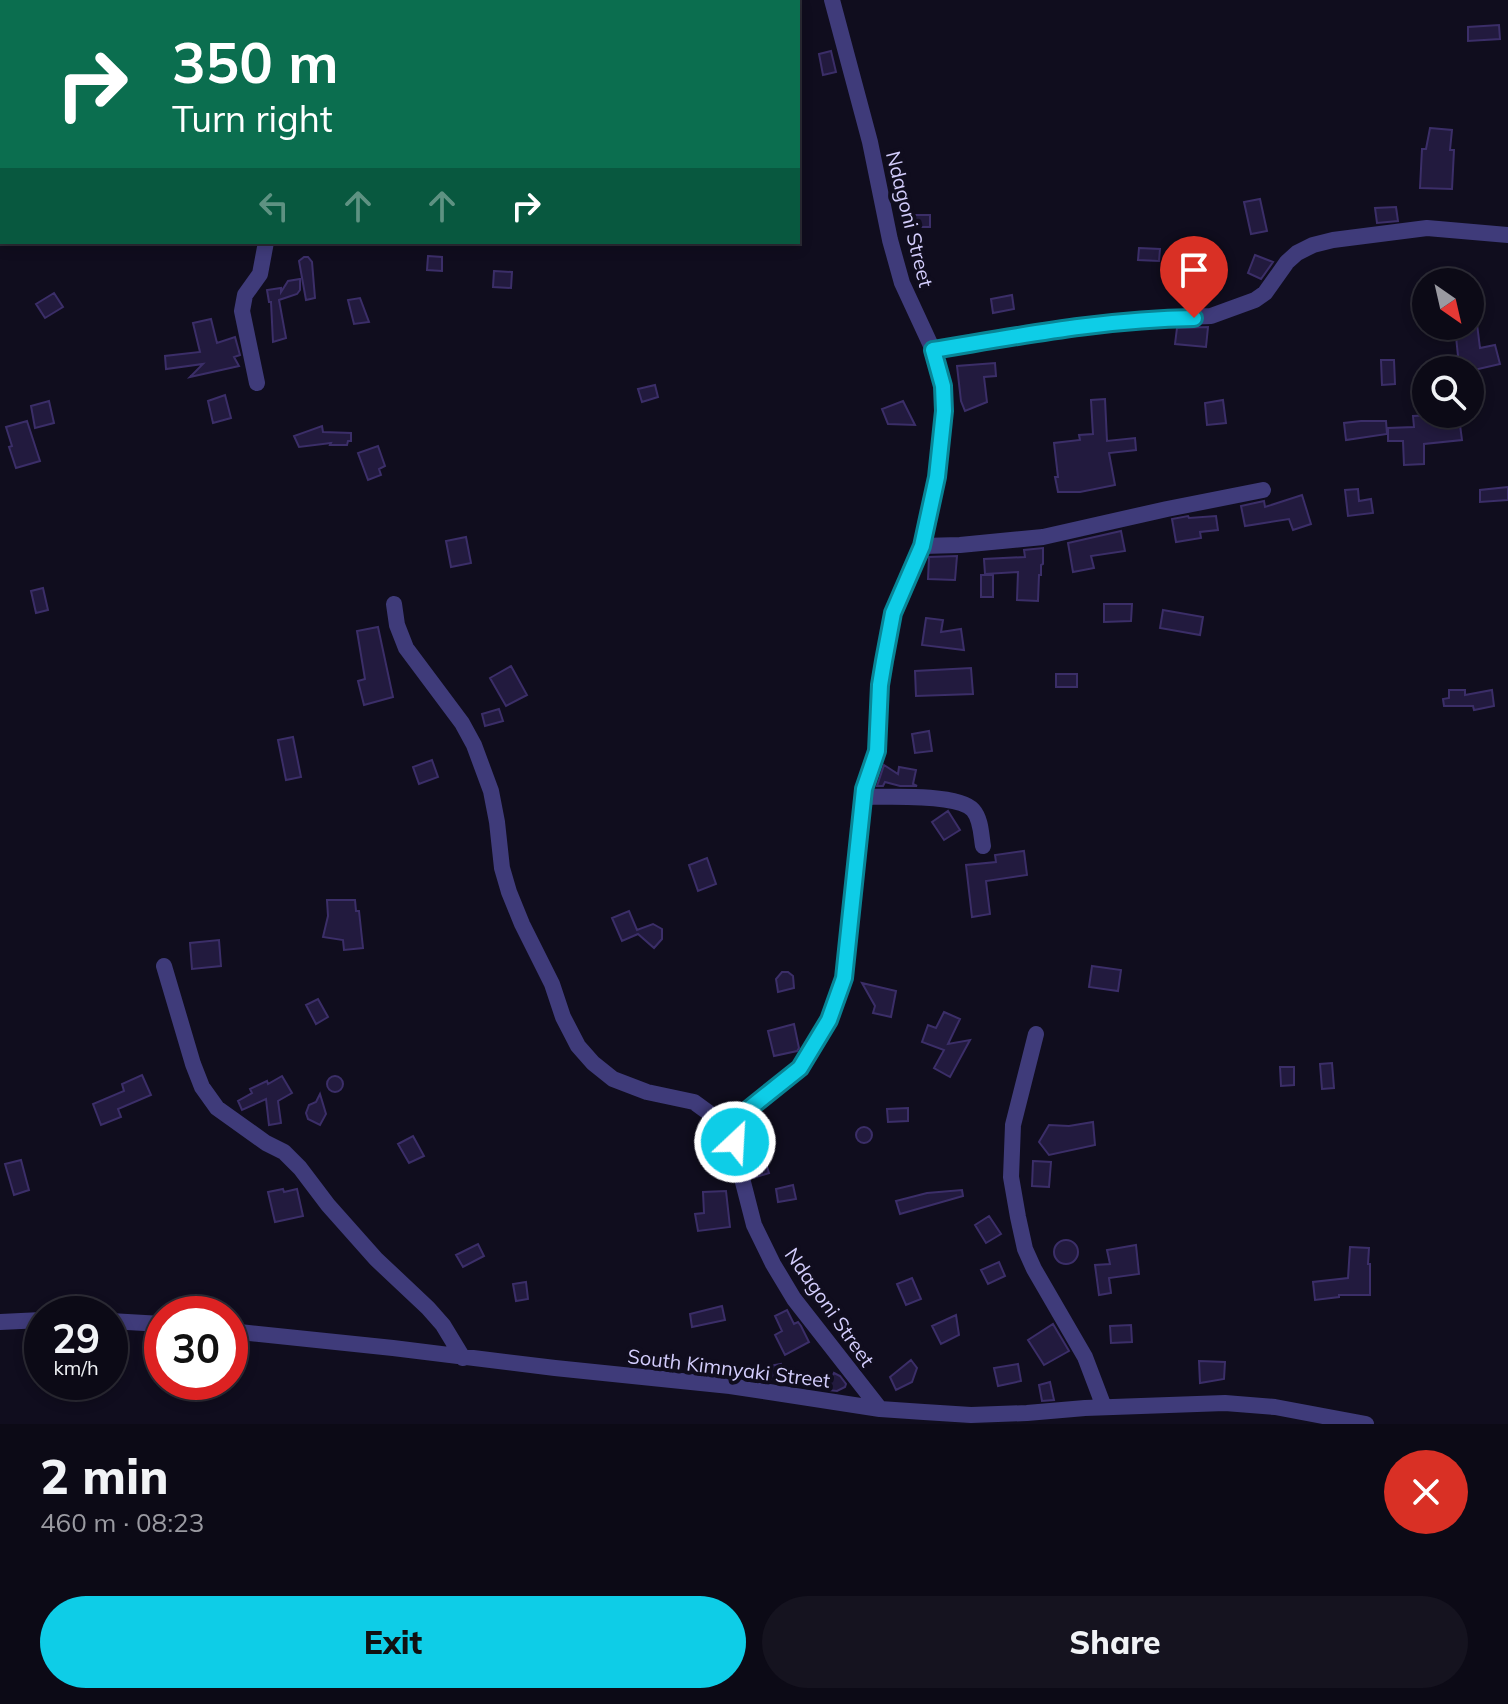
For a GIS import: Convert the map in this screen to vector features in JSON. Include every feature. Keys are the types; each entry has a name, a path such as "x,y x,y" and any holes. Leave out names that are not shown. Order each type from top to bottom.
{"street":[{"name":"Ndagoni Street","path":"832,0 870,142 890,240 902,283 933,350 943,386 944,411 937,477 922,546 893,613 880,685 877,751 863,797 844,978 829,1020 800,1068 750,1108 735,1132 735,1151 754,1225 773,1264 794,1299 880,1409"},
{"path":"933,350 1083,326 1211,316 1255,300 1265,293 1297,253 1333,240 1427,228 1508,235"},
{"path":"257,383 242,311 245,295 260,274 266,244"},
{"path":"922,546 1043,537 1263,490"},
{"path":"394,604 397,625 406,648 462,723 474,745 491,791 502,868 509,892 578,1046 613,1079 647,1092 694,1102 735,1132"},
{"path":"863,797 927,798 966,804 979,821 983,846"},
{"path":"164,966 193,1064 202,1087 217,1108 284,1152 300,1168 376,1259 443,1325 463,1358"},
{"path":"1036,1034 1013,1125 1011,1177 1018,1217 1025,1249 1034,1269 1085,1357 1104,1407"},
{"path":"0,1322 24,1321"},
{"name":"South Kimnyaki Street","path":"248,1333 730,1386 880,1409 971,1415 1225,1403 1275,1407 1366,1424"}],"building":[{"path":"1499,25 1500,39 1468,41 1468,27"},
{"path":"831,51 836,72 823,75 819,54"},
{"path":"1430,128 1452,130 1452,189 1420,188 1422,149 1426,149"},
{"path":"1260,199 1267,231 1251,234 1244,202"},
{"path":"1396,207 1398,221 1377,223 1375,208"},
{"path":"910,215 930,215 930,227 910,227"},
{"path":"1139,248 1160,249 1159,261 1138,260"},
{"path":"1255,255 1273,262 1261,279 1248,273"},
{"path":"428,256 442,257 442,271 427,270"},
{"path":"304,257 312,262 315,298 306,300 299,261"},
{"path":"494,271 512,272 511,288 493,287"},
{"path":"300,279 297,294 279,300 286,338 273,342 271,302 267,290 281,288 281,292 288,281"},
{"path":"54,293 63,307 45,318 36,304"},
{"path":"1012,295 1014,309 993,313 991,299"},
{"path":"360,298 369,322 354,324 348,300"},
{"path":"211,319 217,343 235,337 240,355 234,357 239,366 190,377 203,364 166,369 165,356 200,352 193,323"},
{"path":"1208,327 1206,347 1175,344 1177,328"},
{"path":"1456,340 1479,340 1480,348 1495,345 1500,364 1484,368 1484,356 1458,356"},
{"path":"1381,360 1394,360 1395,384 1382,385"},
{"path":"995,363 996,376 984,377 987,402 965,411 957,366"},
{"path":"655,385 658,397 642,402 638,389"},
{"path":"225,395 231,418 213,423 208,401"},
{"path":"1105,399 1107,441 1135,438 1136,450 1109,453 1115,485 1080,492 1058,492 1054,443 1080,440 1079,435 1093,434 1091,400"},
{"path":"1223,400 1226,423 1207,425 1205,403"},
{"path":"49,401 54,423 35,428 31,406"},
{"path":"903,401 915,425 888,424 882,409"},
{"path":"27,421 40,461 16,468 6,427"},
{"path":"1386,421 1387,434 1346,440 1344,423"},
{"path":"322,426 323,432 351,433 351,441 347,445 331,443 299,447 294,436"},
{"path":"1388,428 1460,428 1462,440 1424,444 1424,464 1404,465 1403,441 1388,441"},
{"path":"378,446 385,466 379,469 381,475 368,480 358,453"},
{"path":"1508,487 1508,500 1480,502 1480,490"},
{"path":"1358,489 1359,501 1371,499 1373,513 1348,516 1345,490"},
{"path":"1302,495 1311,524 1293,530 1289,519 1245,526 1241,506 1264,501 1265,507"},
{"path":"1216,516 1218,530 1200,532 1201,538 1176,542 1172,519"},
{"path":"1121,531 1125,551 1091,556 1094,568 1073,572 1068,543"},
{"path":"466,537 471,563 451,567 446,541"},
{"path":"1043,548 1038,601 1017,600 1018,572 985,574 984,559 1025,557 1024,550"},
{"path":"957,556 955,580 928,579 929,557"},
{"path":"981,575 993,575 993,597 981,597"},
{"path":"43,588 48,610 36,613 31,591"},
{"path":"1104,604 1132,604 1131,621 1104,622"},
{"path":"1163,610 1203,617 1200,635 1160,628"},
{"path":"926,618 943,620 941,632 961,629 964,650 922,645"},
{"path":"378,627 393,697 364,705 358,681 365,679 357,631"},
{"path":"511,666 527,695 506,706 490,678"},
{"path":"971,668 973,694 916,696 915,671"},
{"path":"1056,674 1077,674 1077,687 1056,687"},
{"path":"1449,690 1465,690 1465,695 1492,690 1494,706 1474,710 1473,706 1444,706 1443,699 1449,698"},
{"path":"499,709 503,721 485,726 482,714"},
{"path":"929,731 932,751 915,753 912,734"},
{"path":"293,737 301,777 286,780 278,740"},
{"path":"432,760 438,777 419,784 413,767"},
{"path":"884,765 898,774 899,767 916,770 913,784 917,786 885,782 883,786 877,786"},
{"path":"948,811 960,830 944,840 932,822"},
{"path":"1024,851 1027,875 986,881 990,914 972,917 966,865 996,862 995,855"},
{"path":"707,858 716,884 698,891 689,865"},
{"path":"327,900 355,900 363,948 344,950 343,940 323,937 328,916"},
{"path":"629,911 637,930 653,924 662,929 662,939 654,948 638,934 622,941 612,918"},
{"path":"219,940 221,966 192,969 190,943"},
{"path":"1092,966 1121,970 1118,991 1089,987"},
{"path":"782,972 793,976 794,988 778,992 776,979"},
{"path":"862,983 896,991 891,1017 873,1013 875,1006"},
{"path":"318,999 328,1017 316,1024 306,1005"},
{"path":"944,1012 960,1019 948,1044 970,1040 950,1077 934,1068 944,1050 922,1042 928,1025 936,1028"},
{"path":"794,1024 799,1048 774,1056 768,1031"},
{"path":"1332,1063 1334,1088 1322,1089 1320,1064"},
{"path":"1280,1067 1294,1067 1294,1085 1281,1086"},
{"path":"142,1075 151,1095 118,1109 121,1117 101,1125 93,1104 124,1091 122,1084"},
{"path":"282,1076 292,1093 278,1101 281,1123 269,1125 266,1099 242,1110 238,1101 252,1093 250,1089"},
{"path":"332,1076 338,1076 343,1084 341,1090 332,1092 327,1087 327,1081"},
{"path":"320,1094 326,1114 320,1125 308,1119 306,1113"},
{"path":"908,1108 908,1121 888,1122 887,1109"},
{"path":"1093,1122 1095,1145 1049,1155 1039,1142 1049,1125"},
{"path":"861,1127 867,1127 872,1135 870,1141 861,1143 856,1138 856,1132"},
{"path":"413,1136 424,1156 409,1163 398,1144"},
{"path":"763,1154 769,1173 753,1178 748,1159"},
{"path":"21,1160 29,1190 14,1195 5,1164"},
{"path":"1033,1161 1051,1162 1049,1187 1032,1186"},
{"path":"793,1185 796,1199 778,1202 776,1189"},
{"path":"283,1189 284,1192 297,1189 303,1216 275,1222 268,1192"},
{"path":"962,1190 963,1196 900,1214 896,1201 927,1193"},
{"path":"726,1191 730,1227 698,1231 695,1214 704,1213 703,1192"},
{"path":"989,1216 1001,1234 986,1243 975,1225"},
{"path":"1066,1240 1074,1244 1078,1252 1074,1260 1066,1264 1058,1260 1054,1252 1058,1244"},
{"path":"478,1244 484,1256 463,1267 456,1255"},
{"path":"1136,1245 1139,1274 1109,1278 1111,1293 1099,1295 1095,1265 1110,1264 1107,1250"},
{"path":"1350,1247 1369,1248 1370,1295 1339,1295 1315,1300 1313,1282 1348,1278"},
{"path":"999,1262 1005,1276 988,1284 981,1270"},
{"path":"912,1278 921,1299 906,1305 897,1284"},
{"path":"526,1282 528,1299 516,1301 513,1284"},
{"path":"722,1306 725,1320 692,1327 690,1314"},
{"path":"787,1310 794,1324 798,1322 801,1326 809,1342 785,1355 775,1335 782,1331 775,1316"},
{"path":"956,1315 959,1335 941,1344 932,1326"},
{"path":"1053,1324 1069,1351 1044,1365 1028,1340"},
{"path":"1131,1325 1132,1342 1111,1343 1110,1326"},
{"path":"911,1360 917,1368 912,1382 896,1390 890,1377"},
{"path":"1199,1361 1225,1362 1224,1379 1200,1383"},
{"path":"781,1364 783,1378 765,1380 763,1367"},
{"path":"1018,1364 1021,1381 998,1386 994,1368"},
{"path":"834,1373 840,1376 845,1387 837,1391 827,1390"},
{"path":"1050,1382 1054,1400 1042,1401 1039,1385"}],"route":[{"path":"735,1142 735,1132 750,1108 800,1068 829,1020 844,978 864,789 877,751 884,661 893,613 922,546 937,477 944,411 943,386 933,350 1083,326 1159,318 1194,318"}]}
